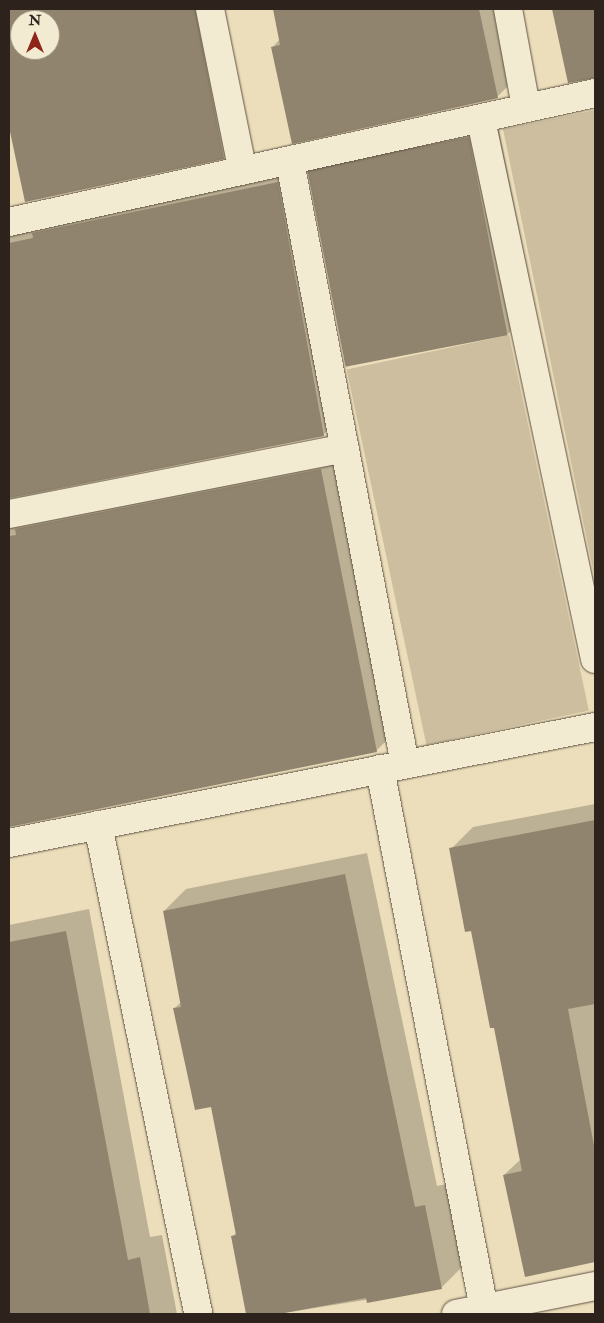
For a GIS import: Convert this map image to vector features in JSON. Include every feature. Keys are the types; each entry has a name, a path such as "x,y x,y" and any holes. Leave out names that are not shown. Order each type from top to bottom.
{"street":[{"path":"210,9 242,168"},
{"path":"508,9 526,107"},
{"path":"9,222 242,168 290,162 481,120 526,107 595,93"},
{"path":"481,120 595,659"},
{"path":"290,162 345,448 392,767 484,1309"},
{"path":"9,514 345,448"},
{"path":"9,843 595,727"},
{"path":"98,825 198,1314"},
{"path":"456,1314 595,1286"}],"shaded area":[{"path":"595,110 595,579 503,129"},
{"path":"509,335 589,711 426,745 347,370"}],"building":[{"path":"9,9 195,9 224,159 25,202 9,127"},
{"path":"273,9 479,9 498,98 292,144 271,47 280,45"},
{"path":"552,9 595,9 595,78 568,83"},
{"path":"469,137 508,335 346,367 307,168"},
{"path":"278,182 324,436 9,498 9,243 33,238 32,233"},
{"path":"321,469 377,752 9,827 9,536 16,535 15,529"},
{"path":"595,820 595,1004 568,1009 595,1151 595,1262 525,1277 503,1175 522,1171 494,1028 490,1028 471,931 465,932 449,848"},
{"path":"345,874 415,1207 425,1205 442,1289 367,1303 366,1298 279,1314 246,1314 231,1236 236,1235 211,1107 195,1110 173,1008 181,1007 163,911"},
{"path":"66,931 128,1260 140,1257 150,1314 9,1314 9,942"}]}
